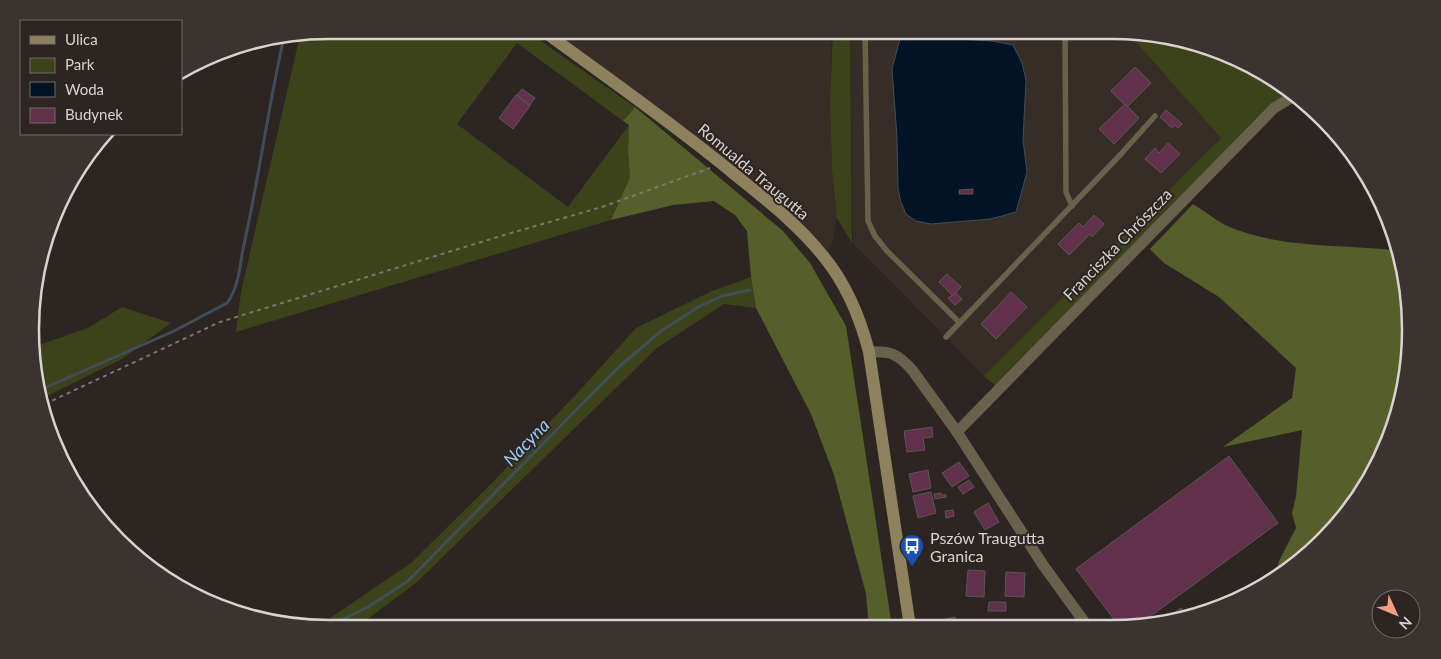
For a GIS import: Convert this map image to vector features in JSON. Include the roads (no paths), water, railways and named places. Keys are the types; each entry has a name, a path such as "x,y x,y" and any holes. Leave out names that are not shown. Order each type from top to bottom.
{"street":[{"name":"Romualda Traugutta","path":"554,39 721,163 789,218 825,258 855,306 869,352 909,620"},
{"name":"Franciszka Chrószcza","path":"957,432 1274,108 1288,99"},
{"path":"869,352 892,353 906,363 957,432 1043,565 1083,620"}],"lane":[{"path":"865,39 868,220 875,236 887,250 959,322"},
{"path":"1065,39 1066,192 1072,206"},
{"path":"946,337 1072,206 1155,116"}],"water":[{"path":"900,39 956,39 992,41 1013,45 1022,63 1026,80 1023,140 1027,172 1016,212 991,219 931,224 916,221 906,214 898,189 897,137 892,69"}],"waterway":[{"path":"45,388 174,331 227,303 234,291 238,277 283,42"},
{"name":"Nacyna","path":"342,620 368,607 408,581 620,366 661,331 700,306 722,296 750,290"}],"place":[{"name":"Pszów Traugutta Granica","path":"912,567"}]}
